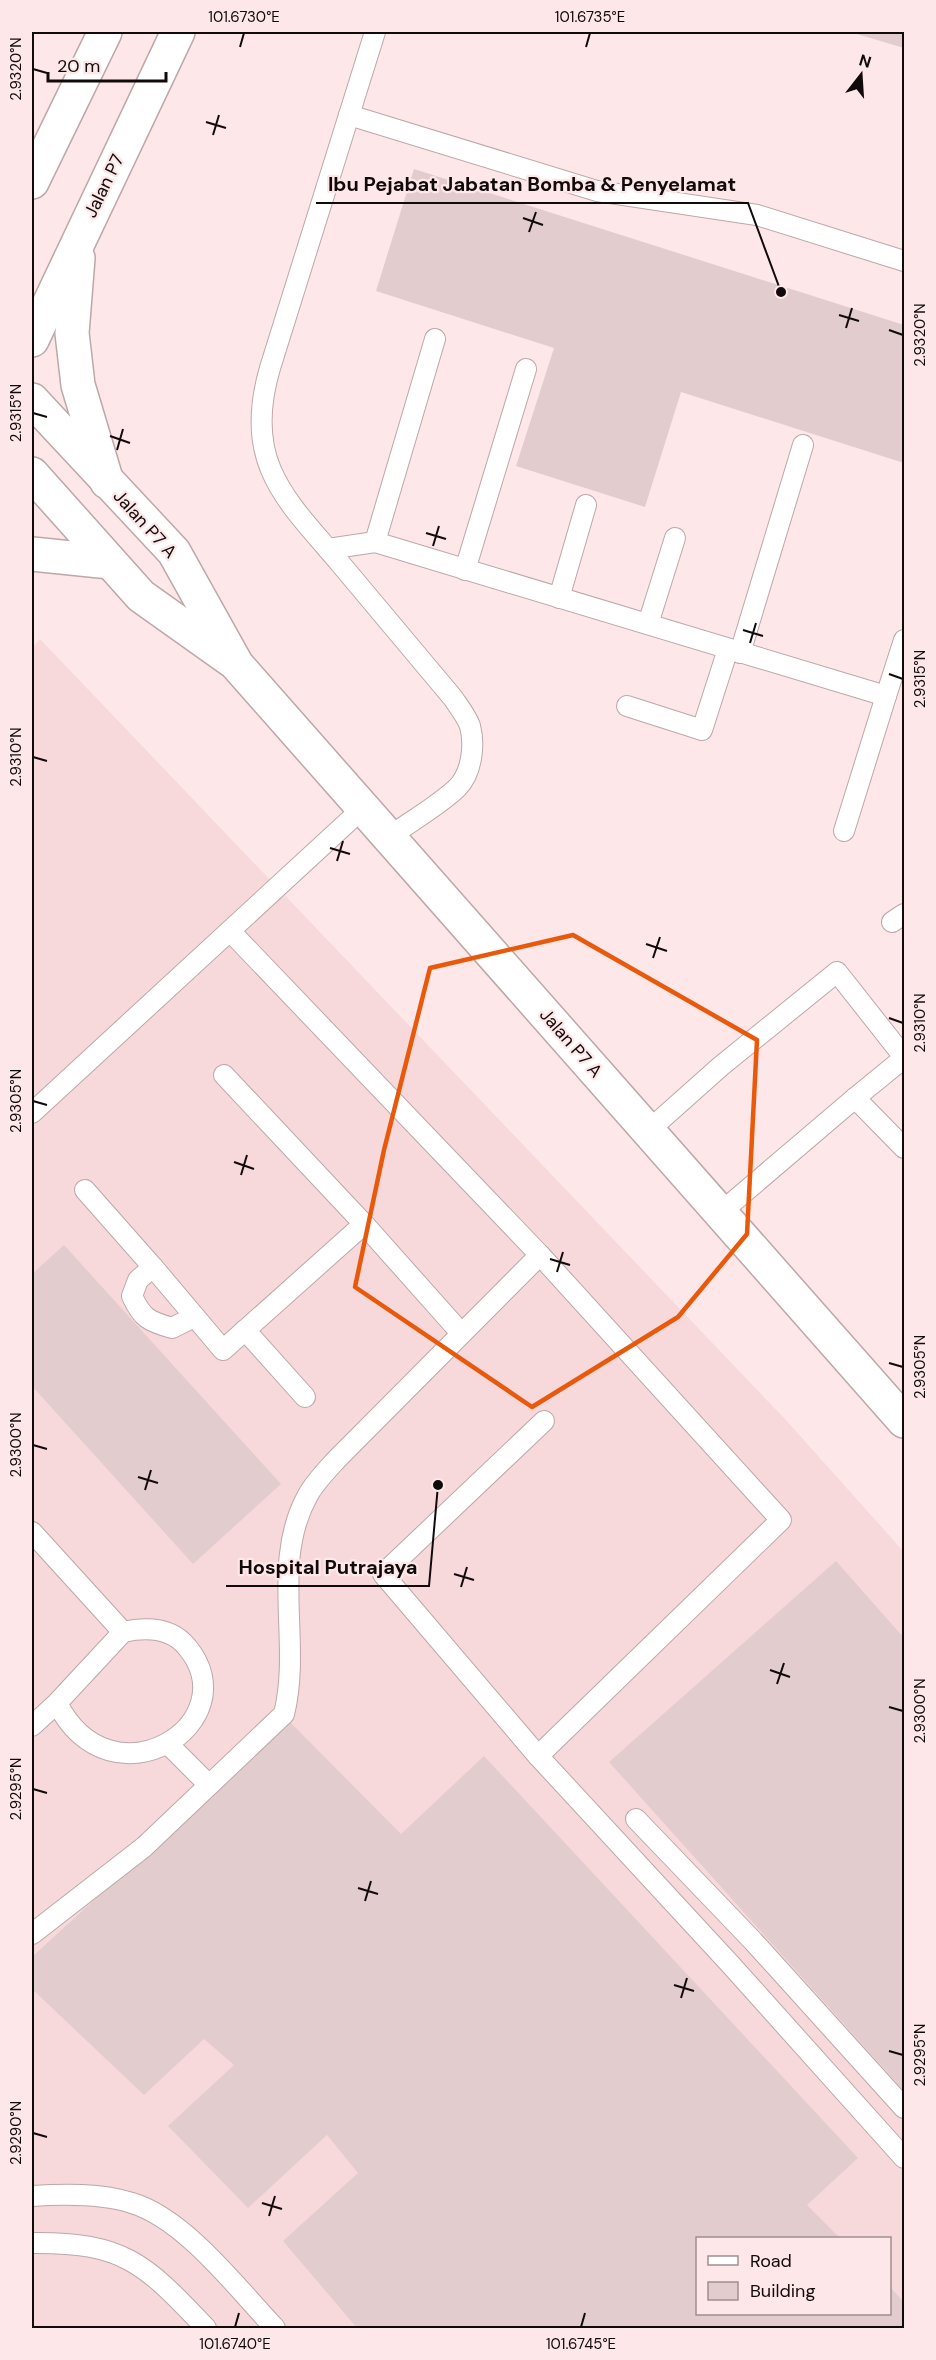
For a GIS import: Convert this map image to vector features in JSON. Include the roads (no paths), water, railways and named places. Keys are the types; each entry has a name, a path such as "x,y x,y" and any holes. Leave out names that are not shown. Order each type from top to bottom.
{"street":[{"path":"32,182 105,32"},
{"name":"Jalan P7","path":"32,340 178,32"},
{"path":"79,238 72,333 78,385 107,482"},
{"name":"Jalan P7 A","path":"32,400 174,552 237,664 904,1421"},
{"name":"Jalan P7 A","path":"32,474 141,596 237,664"},
{"path":"32,554 110,562"}],"lane":[{"path":"375,32 262,394 261,413 264,450 271,470 292,506 453,698 469,724 472,755 459,787 389,837"},
{"path":"349,115 597,191 757,215 904,261"},
{"path":"375,542 435,339"},
{"path":"465,570 526,369"},
{"path":"627,706 702,730 734,651 803,444"},
{"path":"559,598 586,505"},
{"path":"648,624 675,538"},
{"path":"328,549 375,542 886,696"},
{"path":"844,831 904,640"},
{"path":"32,1113 363,808"},
{"path":"230,931 540,1254 781,1520 538,1756"},
{"path":"648,1131 720,1066 837,972 904,1058 720,1213"},
{"path":"224,1075 364,1224 460,1333"},
{"path":"855,1098 904,1148"},
{"path":"85,1190 223,1350 364,1224"},
{"path":"32,1934 144,1847 284,1714 290,1685 291,1542 297,1518 308,1494 337,1459 540,1254"},
{"path":"153,1267 138,1280 132,1296 138,1311 149,1321 172,1328 194,1317"},
{"path":"245,1330 305,1397"},
{"path":"544,1421 383,1574 538,1756 731,1965 904,2158"},
{"path":"32,1532 123,1632"},
{"path":"32,1726 57,1703 123,1632 155,1629 170,1634 184,1643 194,1655 201,1669 202,1699 197,1713 188,1726 168,1744 141,1753 120,1753 99,1747 81,1737 66,1721 57,1703"},
{"path":"168,1744 209,1785"},
{"path":"636,1819 753,1941 904,2108"},
{"path":"731,1965 753,1941"},
{"path":"32,2196 112,2198 155,2212 193,2241 275,2328"},
{"path":"32,2243 96,2247 131,2259 162,2282 206,2328"}],"place":[{"name":"Ibu Pejabat Jabatan Bomba & Penyelamat","path":"781,292"},
{"name":"Hospital Putrajaya","path":"438,1485"}]}
